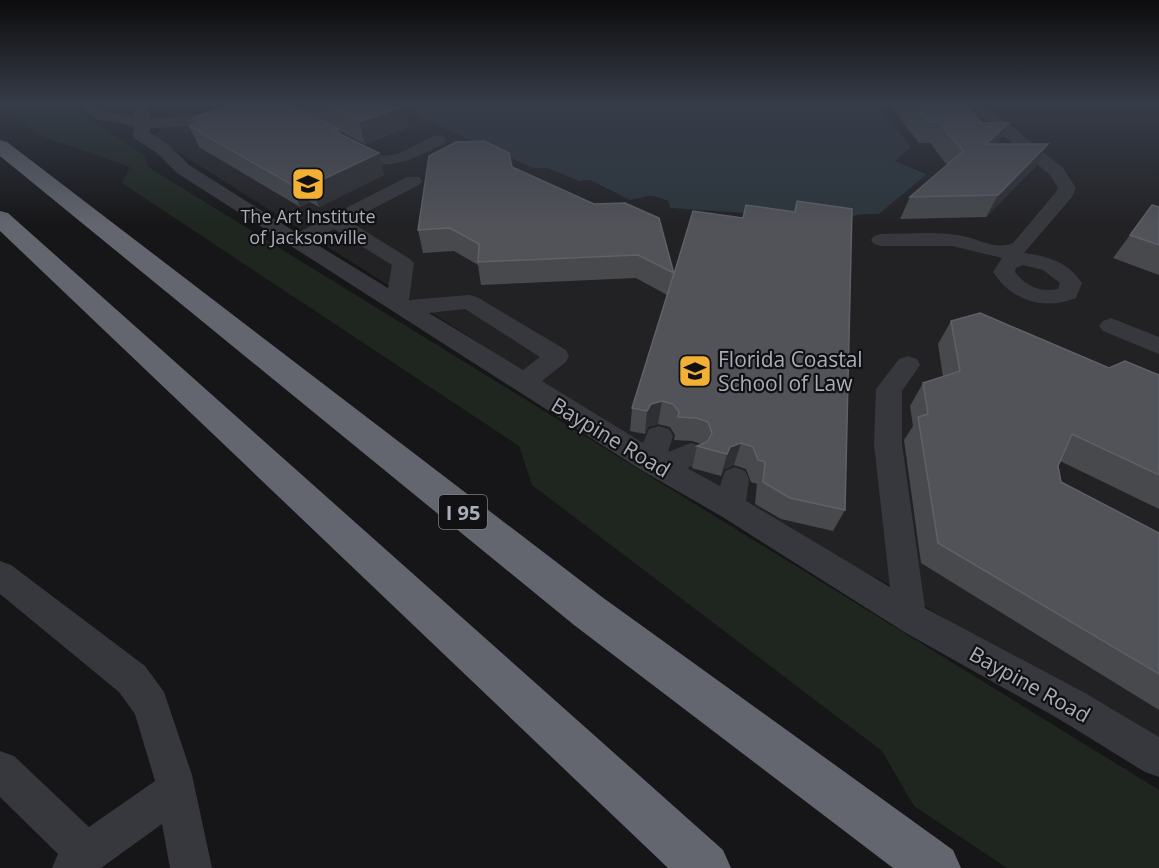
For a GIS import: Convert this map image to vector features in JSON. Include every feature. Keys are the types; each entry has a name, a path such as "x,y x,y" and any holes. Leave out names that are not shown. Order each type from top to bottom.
{"highway":[{"name":"I 95","path":"0,146 588,611 935,868"},
{"path":"0,218 705,868"}],"street":[{"name":"Baypine Road","path":"156,145 183,169 523,383 657,455 714,481 910,617 1072,706 1159,758"},
{"path":"347,145 374,159 384,161 401,157 428,145"},
{"path":"881,240 955,240 1010,256 1020,247 1067,188 1057,172 1023,145"},
{"path":"296,241 413,181"},
{"path":"335,221 403,263 400,305 469,302 557,356 523,383"},
{"path":"1111,326 1159,346"},
{"path":"908,365 889,389 888,444 910,617"},
{"path":"657,455 714,481"},
{"path":"0,575 132,680 151,705 163,736 191,868"},
{"path":"0,770 80,860 176,790"}],"shaded area":[{"path":"66,145 128,145 144,155 148,167 1159,790 1159,868 1007,868 914,806 882,751 532,485 519,446 122,183 130,167"},
{"path":"166,145 484,145 533,168 547,168 579,181 589,180 612,192 636,200 642,195 654,195 668,201 670,208 870,215 927,173 895,161 910,147 908,145 1159,145 1159,748 881,580 750,515"},
{"path":"481,145 909,145 911,147 895,161 927,174 879,214 856,215 848,220 670,208 668,201 660,198 651,196 630,200 589,180 579,181 547,168 533,168"}],"building":[{"path":"221,145 362,145 379,153 311,185 302,180 292,185"},
{"path":"451,145 491,145 509,153 512,167 594,204 625,203 659,218 674,273 638,255 478,262 479,244 450,228 418,230 429,156"},
{"path":"957,145 1048,145 998,195 910,197 963,151"},
{"path":"797,201 852,209 845,510 790,498 763,482 765,462 758,460 753,447 741,443 730,447 727,454 697,446 707,442 712,433 708,422 696,418 678,417 679,412 673,404 662,401 651,404 647,411 632,408 693,211 743,218 746,205 795,212"},
{"path":"1152,205 1159,207 1159,245 1130,235"},
{"path":"980,313 1109,368 1125,361 1159,375 1159,475 1072,434 1058,466 1061,482 1159,533 1159,674 938,543 918,417 928,414 923,383 960,371 951,321"}],"place":[{"name":"The Art Institute of Jacksonville","path":"308,184"},
{"name":"Florida Coastal School of Law","path":"695,371"}]}
